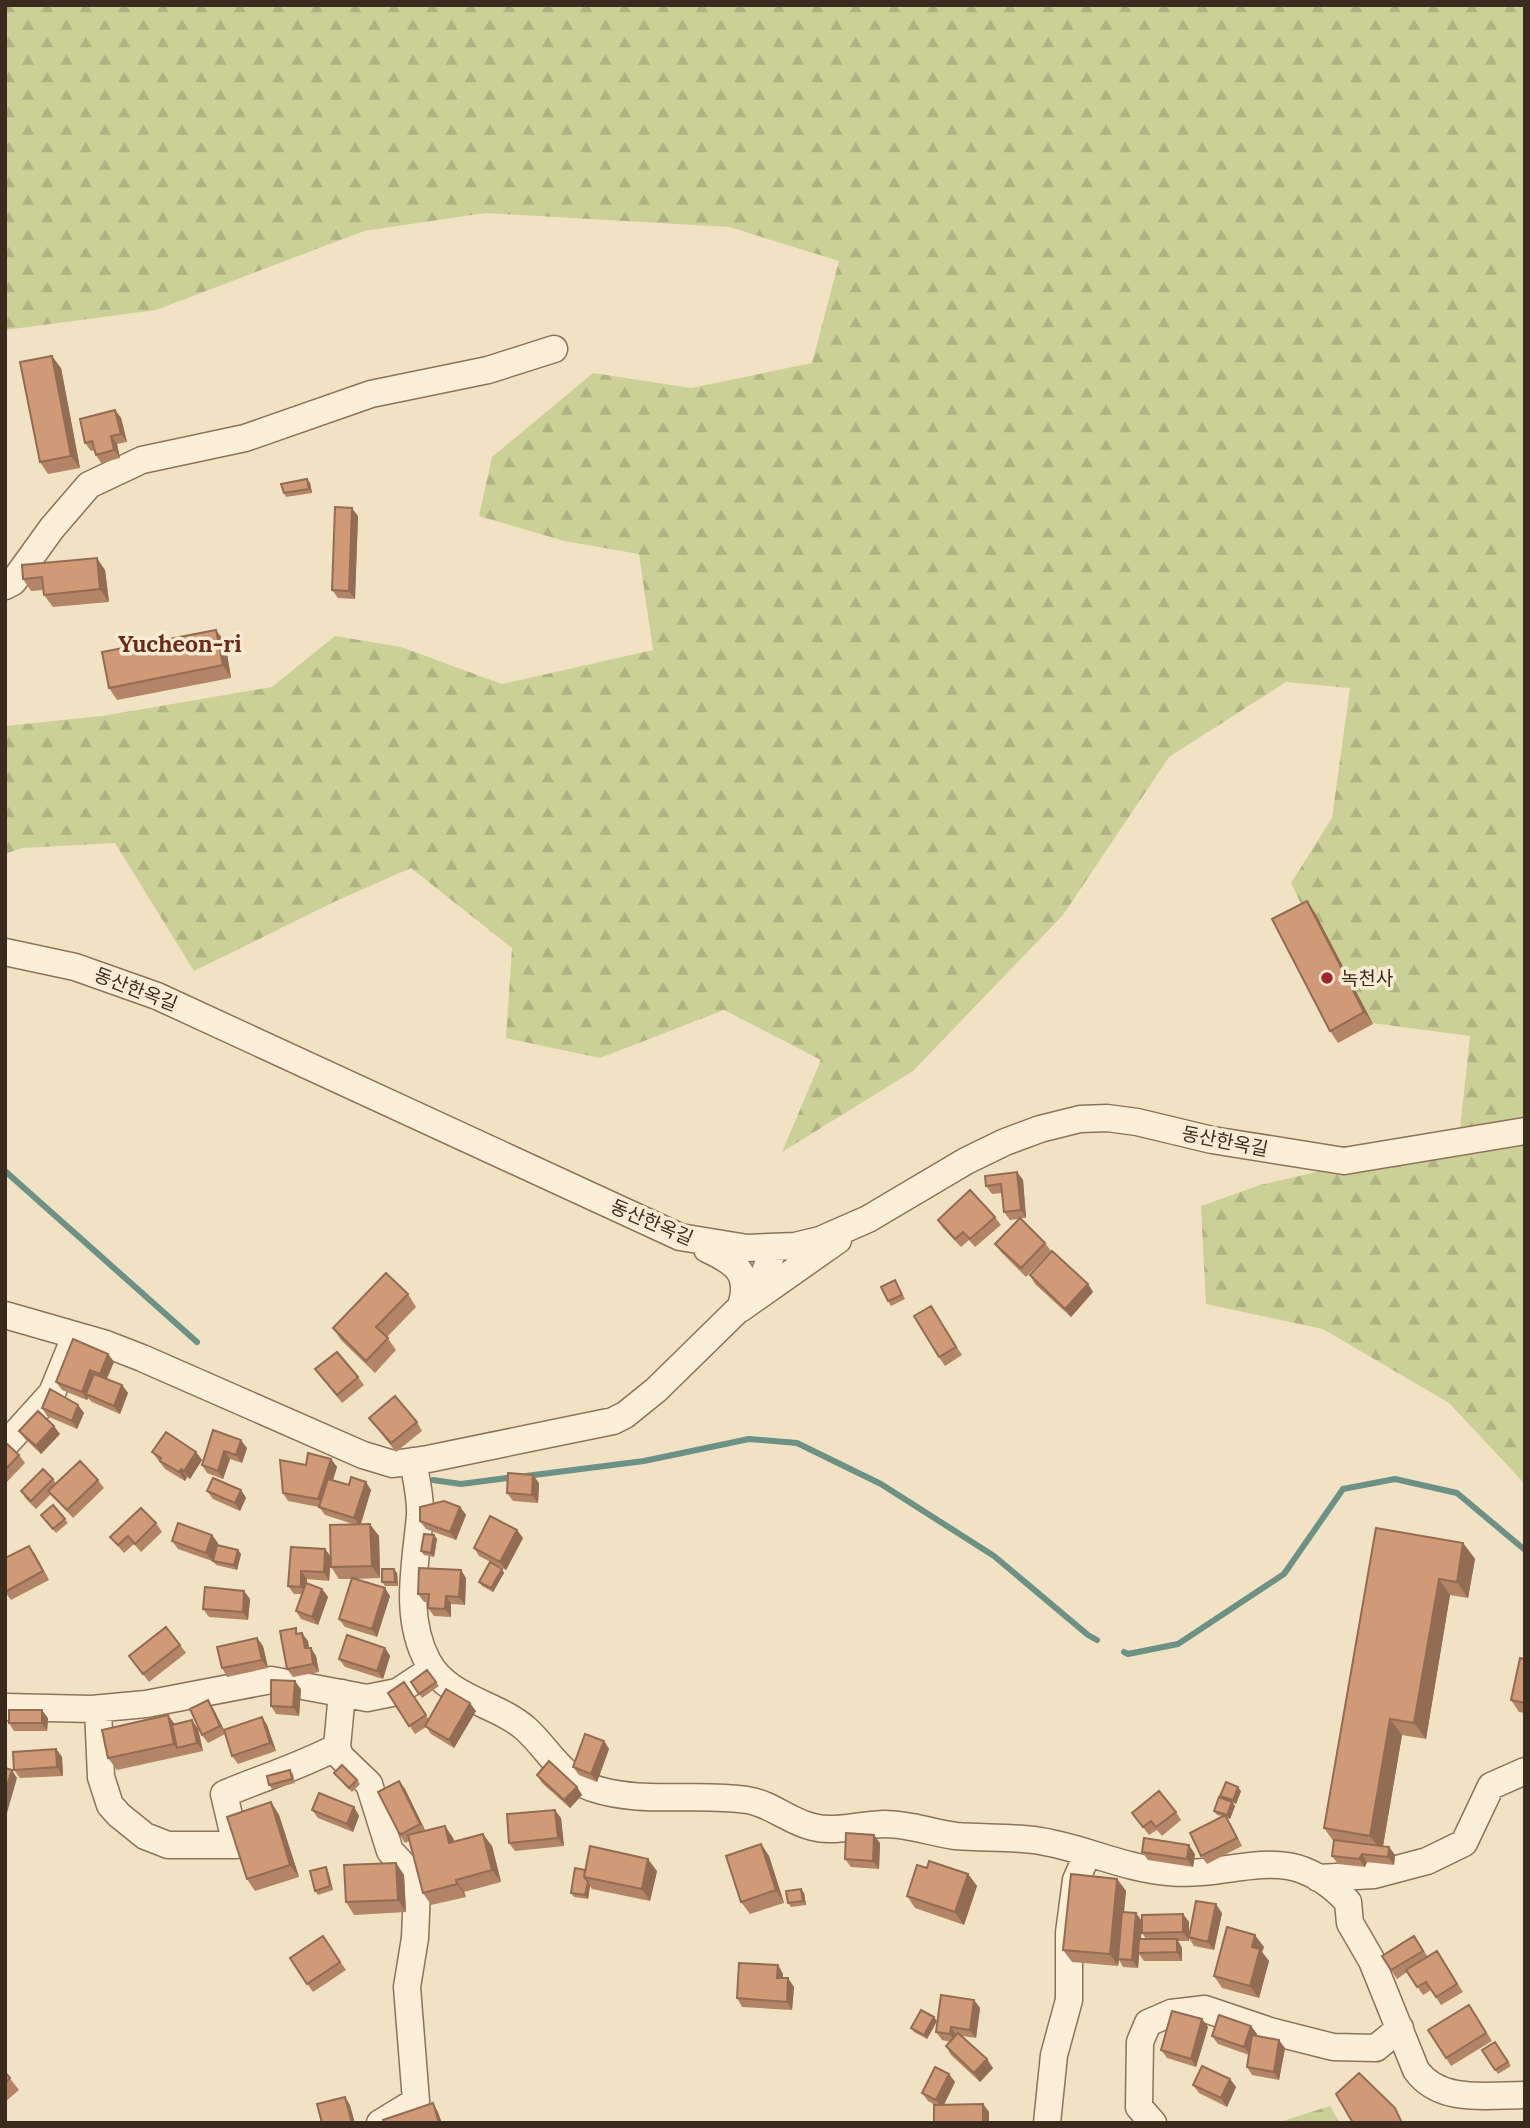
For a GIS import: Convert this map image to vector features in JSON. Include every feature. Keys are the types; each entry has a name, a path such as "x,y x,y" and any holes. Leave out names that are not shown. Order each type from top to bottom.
{"street":[{"path":"5,586 13,582 52,528 89,485 142,460 245,438 371,394 488,370 554,349"},
{"name":"동산한옥길","path":"5,952 75,967 157,996 680,1237 731,1248 774,1248 820,1240 852,1227 1005,1142 1040,1129 1080,1119 1117,1119 1212,1140 1344,1161 1525,1131"},
{"path":"740,1309 828,1250 852,1227"},
{"path":"680,1237 726,1258 738,1269 745,1284 740,1309"},
{"path":"5,1315 142,1357 378,1461 394,1464 550,1434 625,1415 758,1290 774,1248"},
{"path":"5,1445 52,1393 75,1335"},
{"path":"413,1461 420,1513 413,1577 413,1606 420,1645 432,1669 446,1682 525,1728 570,1776 596,1790 630,1797 743,1800 778,1809 814,1828 898,1825 956,1836 1055,1843 1124,1866 1170,1873 1202,1873 1272,1862 1297,1868 1318,1878 1348,1902 1350,1923 1372,1961 1416,2070 1431,2087 1458,2095 1525,2095"},
{"path":"5,1707 98,1709 174,1700 258,1680 283,1681 367,1698 387,1696 432,1669"},
{"path":"342,1693 337,1747 340,1756 369,1784 390,1851 408,1869 417,1889 415,1938 407,1987 416,2101 380,2123"},
{"path":"98,1709 101,1777 110,1805 145,1836 168,1845 236,1845 224,1794 275,1771 306,1764 337,1747"},
{"path":"1318,1878 1374,1875 1427,1861 1464,1843 1491,1786 1525,1771"},
{"path":"1047,2123 1054,2055 1069,2000 1069,1933 1076,1880 1088,1853"},
{"path":"1153,2123 1139,2107 1139,2042 1148,2023 1171,2013 1205,2009 1270,2031 1333,2047 1376,2048 1400,2028"}],"green space":[{"path":"5,5 1525,5 1525,1484 1449,1403 1323,1329 1206,1304 1201,1206 1260,1185 1459,1139 1470,1036 1357,1021 1291,883 1332,818 1350,688 1286,682 1169,757 1063,915 913,1071 782,1152 821,1060 724,1010 600,1058 506,1038 512,948 411,868 336,901 194,971 115,843 22,848 5,854 5,726 102,716 272,687 335,636 401,647 502,684 653,650 639,554 564,541 479,516 492,457 593,373 691,388 812,363 839,261 729,227 485,213 364,231 156,310 5,330"},
{"path":"1330,2106 1340,2123 1277,2123"}],"building":[{"path":"52,356 71,456 40,462 20,362"},
{"path":"115,410 121,434 111,436 114,450 96,455 92,441 85,443 80,419"},
{"path":"307,479 309,489 284,493 281,484"},
{"path":"335,507 352,508 349,591 332,590"},
{"path":"97,558 100,589 44,595 42,577 23,579 22,565"},
{"path":"216,630 223,665 109,688 102,652"},
{"name":"녹천사","path":"1307,901 1364,1012 1330,1031 1272,919"},
{"path":"1017,1172 1021,1210 1004,1212 1001,1184 986,1186 985,1176"},
{"path":"970,1190 995,1217 970,1239 963,1232 955,1239 938,1220"},
{"path":"1020,1218 1045,1243 1021,1268 995,1244"},
{"path":"1052,1251 1088,1284 1065,1309 1030,1275"},
{"path":"386,1273 408,1294 376,1327 388,1338 366,1361 333,1328"},
{"path":"895,1280 902,1295 888,1301 881,1287"},
{"path":"931,1306 956,1347 939,1357 914,1316"},
{"path":"73,1339 108,1354 100,1374 90,1370 82,1392 56,1382"},
{"path":"337,1352 358,1377 337,1395 315,1369"},
{"path":"94,1374 122,1385 114,1406 86,1394"},
{"path":"50,1389 78,1405 72,1421 42,1408"},
{"path":"395,1396 417,1422 391,1443 369,1418"},
{"path":"38,1411 54,1426 36,1446 19,1431"},
{"path":"213,1430 241,1440 236,1455 224,1451 218,1471 202,1465"},
{"path":"166,1432 196,1452 184,1471 181,1469 179,1472 160,1461 161,1458 152,1452"},
{"path":"5,1442 19,1455 5,1470"},
{"path":"308,1453 331,1459 318,1499 283,1493 280,1460 306,1465"},
{"path":"80,1461 98,1480 67,1510 48,1491"},
{"path":"43,1469 53,1479 31,1501 21,1491"},
{"path":"508,1473 533,1475 532,1495 507,1493"},
{"path":"351,1477 366,1482 354,1518 319,1507 328,1479 349,1485"},
{"path":"213,1478 241,1490 235,1503 207,1491"},
{"path":"444,1501 460,1507 450,1532 420,1521 420,1507"},
{"path":"53,1505 65,1519 53,1529 41,1515"},
{"path":"141,1508 156,1523 135,1544 128,1536 118,1545 110,1537"},
{"path":"490,1516 517,1530 500,1562 474,1548"},
{"path":"178,1523 212,1535 206,1553 172,1541"},
{"path":"370,1524 372,1566 331,1567 330,1525"},
{"path":"1376,1528 1463,1543 1457,1582 1439,1579 1414,1723 1390,1719 1370,1836 1324,1828"},
{"path":"424,1534 434,1535 431,1553 421,1551"},
{"path":"217,1545 238,1550 234,1565 213,1561"},
{"path":"29,1546 43,1571 5,1592 5,1558"},
{"path":"291,1547 325,1549 324,1572 301,1571 301,1587 288,1586"},
{"path":"490,1562 502,1569 491,1588 479,1582"},
{"path":"419,1568 461,1570 459,1597 446,1596 445,1609 428,1608 429,1594 418,1594"},
{"path":"382,1569 394,1569 395,1582 382,1582"},
{"path":"352,1578 385,1588 372,1629 339,1619"},
{"path":"306,1583 322,1589 312,1617 296,1611"},
{"path":"205,1587 244,1591 243,1612 203,1609"},
{"path":"166,1627 180,1645 143,1674 129,1656"},
{"path":"296,1628 296,1634 302,1633 305,1648 311,1648 313,1664 287,1669 280,1631"},
{"path":"347,1635 385,1648 377,1671 339,1659"},
{"path":"257,1638 262,1660 222,1668 217,1647"},
{"path":"1520,1658 1525,1659 1525,1703 1511,1700"},
{"path":"427,1670 436,1682 419,1694 411,1682"},
{"path":"271,1680 295,1681 293,1707 271,1706"},
{"path":"404,1682 426,1715 409,1726 388,1693"},
{"path":"446,1689 470,1703 449,1740 425,1726"},
{"path":"208,1700 220,1726 202,1735 190,1709"},
{"path":"9,1710 42,1710 42,1723 9,1723"},
{"path":"168,1715 174,1744 108,1758 102,1730"},
{"path":"262,1717 270,1743 232,1756 224,1730"},
{"path":"192,1720 197,1743 177,1748 172,1725"},
{"path":"585,1734 604,1741 591,1774 573,1767"},
{"path":"56,1749 57,1767 14,1770 13,1752"},
{"path":"549,1761 577,1787 564,1800 537,1775"},
{"path":"342,1765 357,1780 349,1788 334,1773"},
{"path":"5,1768 12,1770 5,1792"},
{"path":"290,1770 292,1779 269,1785 267,1776"},
{"path":"399,1781 420,1824 400,1835 378,1792"},
{"path":"1226,1782 1238,1787 1233,1800 1220,1796"},
{"path":"1159,1791 1176,1812 1156,1827 1151,1821 1143,1827 1132,1813"},
{"path":"319,1793 354,1807 347,1824 312,1810"},
{"path":"1219,1797 1232,1802 1227,1815 1214,1811"},
{"path":"271,1802 290,1865 247,1879 227,1817"},
{"path":"555,1810 558,1838 509,1843 507,1814"},
{"path":"1225,1815 1237,1838 1201,1856 1190,1833"},
{"path":"445,1826 449,1843 483,1834 492,1870 456,1880 457,1884 423,1893 408,1835"},
{"path":"846,1833 874,1835 873,1861 845,1859"},
{"path":"1144,1838 1189,1845 1187,1859 1142,1852"},
{"path":"1334,1840 1389,1847 1388,1857 1362,1854 1359,1859 1332,1856"},
{"path":"761,1844 776,1890 741,1902 726,1856"},
{"path":"590,1846 648,1859 642,1889 584,1877"},
{"path":"929,1861 968,1874 955,1912 907,1896 917,1865 927,1868"},
{"path":"396,1863 398,1900 346,1902 344,1865"},
{"path":"326,1867 330,1886 315,1891 310,1871"},
{"path":"575,1868 585,1870 584,1877 588,1882 585,1895 571,1893"},
{"path":"1071,1874 1117,1879 1110,1954 1063,1950"},
{"path":"801,1889 803,1901 788,1903 786,1891"},
{"path":"1196,1901 1216,1904 1208,1942 1189,1937"},
{"path":"1122,1912 1136,1913 1132,1960 1118,1959"},
{"path":"1183,1914 1183,1932 1142,1933 1142,1915"},
{"path":"1227,1927 1255,1935 1252,1947 1260,1949 1250,1986 1214,1976"},
{"path":"323,1936 340,1962 307,1984 290,1958"},
{"path":"1414,1936 1423,1951 1391,1970 1382,1956"},
{"path":"1139,1939 1177,1939 1177,1952 1138,1953"},
{"path":"1437,1951 1457,1984 1436,1997 1426,1982 1417,1987 1406,1970"},
{"path":"739,1963 778,1965 777,1978 788,1978 787,2002 737,1998"},
{"path":"941,1995 974,2000 970,2030 951,2027 950,2034 936,2032"},
{"path":"1469,2005 1486,2033 1446,2058 1428,2030"},
{"path":"921,2010 934,2017 924,2035 911,2028"},
{"path":"1172,2011 1202,2019 1191,2059 1161,2050"},
{"path":"1219,2015 1251,2026 1244,2047 1212,2036"},
{"path":"958,2033 987,2059 974,2073 946,2046"},
{"path":"1252,2035 1279,2040 1274,2072 1247,2067"},
{"path":"1495,2042 1508,2062 1495,2070 1482,2050"},
{"path":"1202,2066 1230,2079 1221,2098 1193,2085"},
{"path":"935,2067 949,2074 936,2100 922,2093"},
{"path":"1359,2073 1395,2108 1402,2123 1353,2123 1336,2094"},
{"path":"345,2097 352,2123 322,2123 317,2104"},
{"path":"433,2103 439,2123 384,2123 383,2120"},
{"path":"983,2104 983,2123 934,2123 934,2105"}],"waterway":[{"path":"5,1171 197,1342"},
{"path":"526,1476 644,1461 749,1439 797,1443 881,1484 994,1556 1097,1640"},
{"path":"433,1480 461,1484 515,1477"},
{"path":"1124,1652 1128,1654 1178,1644 1284,1574 1343,1489 1395,1479 1457,1493 1525,1550"}],"place":[{"name":"녹천사","path":"1327,978"}],"district":[{"name":"Yucheon-ri","path":"180,643"}]}
